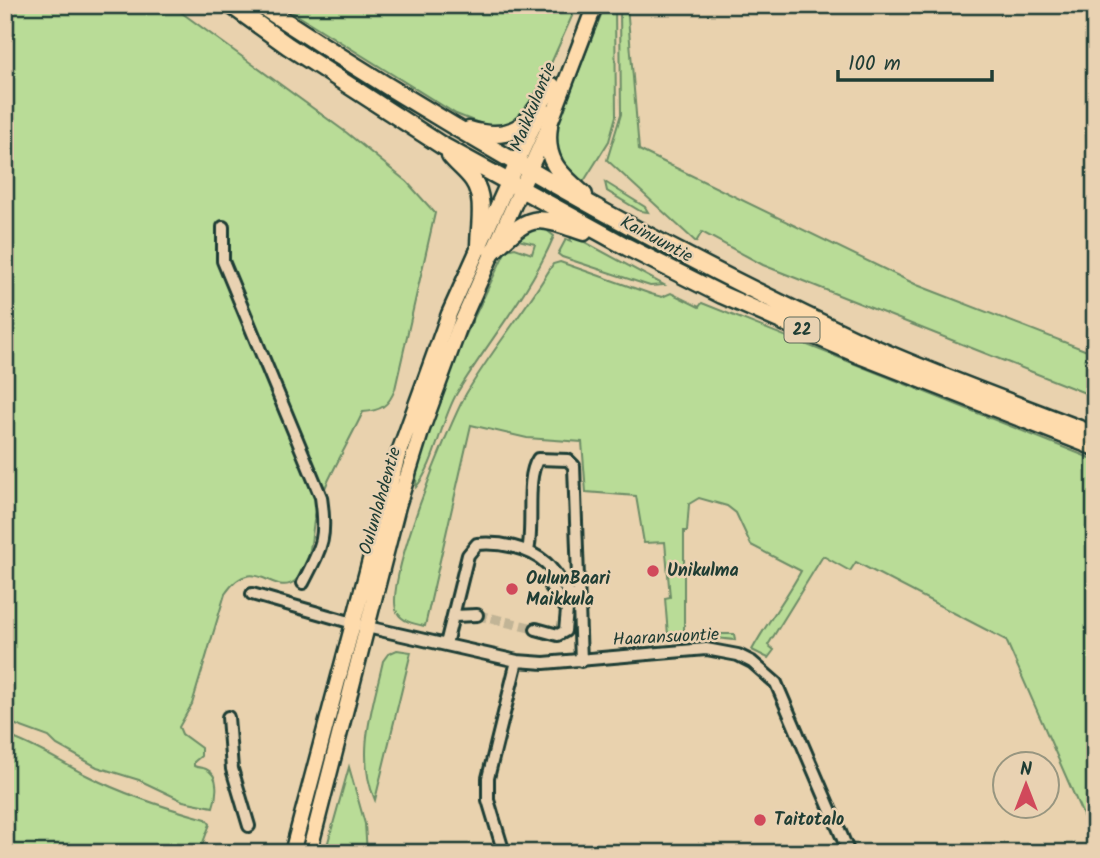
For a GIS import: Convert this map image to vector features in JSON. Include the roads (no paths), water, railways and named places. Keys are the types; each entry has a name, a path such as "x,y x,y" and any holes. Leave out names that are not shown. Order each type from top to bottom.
{"highway":[{"name":"Kainuuntie","path":"231,5 288,46 441,145 627,247 722,295 856,354 1095,447"},
{"name":"Kainuuntie","path":"260,5 522,169 707,267 861,342 1095,435"},
{"path":"448,123 485,135 512,133 533,114 552,86"},
{"path":"549,126 546,145 550,158 569,181 605,213"},
{"path":"441,145 476,187 485,249 517,227 536,220 552,221 627,247"}],"main road":[{"name":"Maikkulantie","path":"522,169 549,126 595,5"},
{"name":"Maikkulantie","path":"522,169 552,86 575,56"},
{"name":"Oulunlahdentie","path":"309,853 410,419 449,314 485,249 522,169"},
{"name":"Oulunlahdentie","path":"292,853 360,625"}],"street":[{"path":"223,227 223,261 321,497 326,529 321,547 303,583"},
{"path":"528,551 533,531 532,468 538,459 568,460 573,466 581,608 581,661"},
{"path":"446,644 468,555 477,544 493,542 528,551 546,564 581,608"},
{"path":"536,629 558,635 565,631 567,610 551,587 554,574"},
{"name":"Haaransuontie","path":"252,594 360,625 517,661 581,661 706,649 723,650 752,662 776,683 849,853"},
{"path":"454,615 477,615"},
{"path":"504,853 487,790 517,661"},
{"path":"228,717 232,769 249,827"}],"tunnel":[{"path":"477,615 536,629"}],"place":[{"name":"Unikulma","path":"653,571"},
{"name":"OulunBaari Maikkula","path":"512,589"},
{"name":"Taitotalo","path":"760,820"}]}
